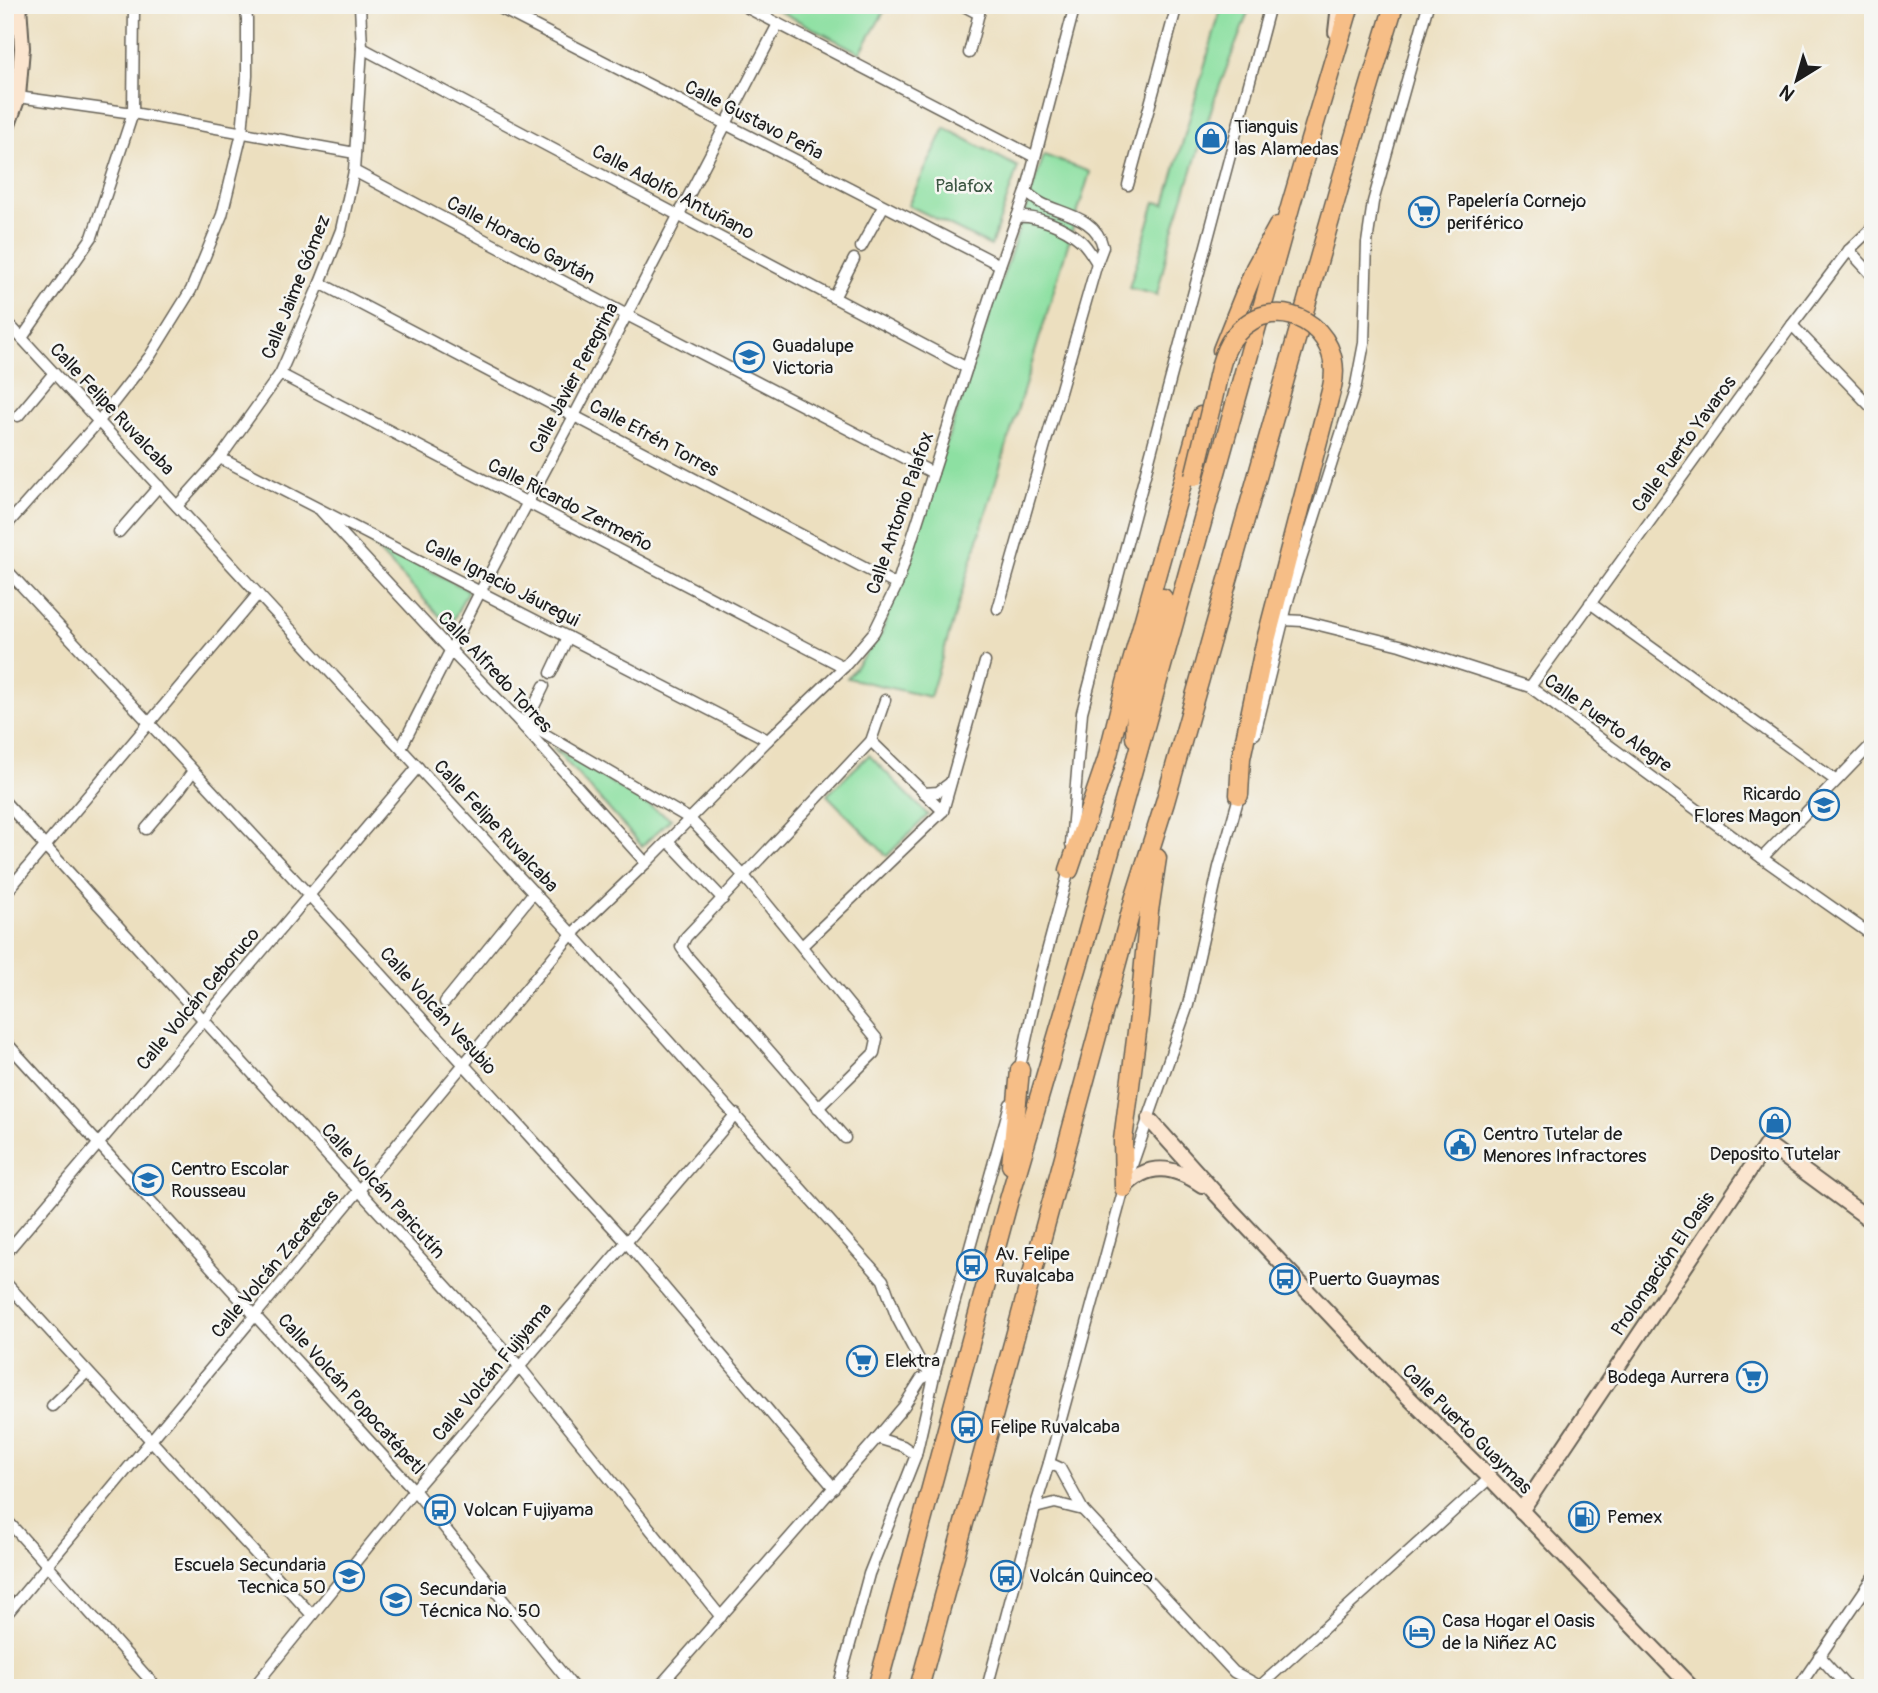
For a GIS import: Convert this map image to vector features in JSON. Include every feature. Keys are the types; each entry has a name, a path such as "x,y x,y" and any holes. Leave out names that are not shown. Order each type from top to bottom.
{"highway":[{"path":"877,1688 1008,1203 1082,952 1291,204 1350,5"},
{"path":"919,1688 1134,900 1165,802 1341,181 1394,5"},
{"path":"1384,42 1402,5"},
{"path":"1069,870 1107,759 1212,379 1255,268 1291,204"},
{"path":"1107,759 1136,699 1222,363 1232,340 1244,326 1270,315 1289,315 1307,322 1321,334 1331,350 1335,368 1265,645 1241,758 1239,795"},
{"path":"1135,766 1136,699"},
{"path":"1124,1188 1124,1140 1149,911 1165,802"},
{"path":"1008,1203 1020,1070"}],"street":[{"path":"5,133 19,97 22,48 19,5"},
{"path":"22,338 92,237 133,113 134,5"},
{"path":"5,527 99,421 150,356 191,290 222,215 242,133 247,76 245,5"},
{"name":"Calle Jaime Gómez","path":"177,506 220,458 280,373 341,230 354,171 362,48 360,5"},
{"name":"Calle Gustavo Peña","path":"494,5 1000,265"},
{"path":"742,5 1035,157"},
{"path":"962,5 980,9 969,53"},
{"name":"Calle Antonio Palafox","path":"572,934 844,667 874,632 897,585 1026,192 1075,5"},
{"path":"1128,185 1177,5"},
{"path":"838,1688 869,1574 916,1455 935,1372 1020,1070 1038,985 1069,870 1082,712 1270,5"},
{"path":"1334,56 1339,5"},
{"path":"987,1688 1124,1188 1188,1004 1219,867 1289,597 1355,390 1364,343 1367,243 1373,202 1428,5"},
{"name":"Calle Javier Peregrina","path":"401,748 778,24"},
{"name":"Calle Adolfo Antuñano","path":"362,48 967,368"},
{"path":"19,97 133,113 355,153"},
{"name":"Calle Horacio Gaytán","path":"354,171 933,473"},
{"path":"998,609 1103,247 1095,229 1077,216 1042,204 1026,192"},
{"path":"861,247 883,206"},
{"path":"1017,218 1037,218 1071,233 1086,246 1097,263"},
{"name":"Calle Puerto Yavaros","path":"1530,687 1792,325 1849,250 1873,227"},
{"path":"1849,250 1873,276"},
{"path":"834,298 854,259"},
{"name":"Calle Efrén Torres","path":"320,283 897,585"},
{"name":"Calle Felipe Ruvalcaba","path":"5,320 534,892 883,1280 897,1318 923,1367 935,1372"},
{"path":"1792,325 1873,409"},
{"path":"18,416 54,373"},
{"name":"Calle Ricardo Zermeño","path":"280,373 844,667"},
{"name":"Calle Ignacio Jáuregui","path":"220,458 768,740"},
{"path":"119,531 159,486"},
{"name":"Calle Alfredo Torres","path":"316,506 450,650 525,725 646,863"},
{"name":"Calle Volcán Vesubio","path":"5,568 626,1242 834,1488"},
{"path":"5,894 258,594"},
{"path":"1590,603 1835,780"},
{"name":"Calle Puerto Alegre","path":"1283,620 1303,621 1400,645 1530,687 1873,936"},
{"path":"551,673 568,637"},
{"path":"802,946 943,811 985,662"},
{"path":"544,685 525,725 690,820 744,876 877,1039 874,1053 818,1108"},
{"path":"845,1139 681,947 686,937 871,741 885,700"},
{"path":"871,741 943,811"},
{"path":"1762,858 1873,743"},
{"name":"Calle Volcán Ceboruco","path":"5,1254 418,767"},
{"path":"146,829 193,771"},
{"path":"924,793 938,792 950,783"},
{"name":"Calle Volcán Paricutín","path":"5,802 519,1366 721,1617"},
{"path":"668,841 723,898"},
{"path":"445,1002 534,892"},
{"name":"Calle Volcán Zacatecas","path":"5,1616 572,934"},
{"name":"Calle Volcán Popocatépetl","path":"5,1041 414,1490 574,1688"},
{"name":"Calle Volcán Fujiyama","path":"253,1688 414,1490 736,1114"},
{"name":"Calle Puerto Guaymas","path":"1149,1119 1398,1387 1490,1478 1692,1688"},
{"name":"Prolongación El Oasis","path":"1521,1511 1768,1144 1873,1222"},
{"name":"Calle Puerto Guaymas","path":"1124,1188 1144,1173 1166,1169 1183,1173 1217,1195"},
{"path":"5,1282 312,1615"},
{"path":"52,1406 87,1371"},
{"path":"658,1688 877,1438 904,1406 921,1379 935,1372"},
{"path":"877,1438 903,1446 916,1455"},
{"path":"1049,1463 1060,1468 1083,1510 1234,1672 1261,1687 1490,1478"},
{"path":"1035,1508 1055,1503 1083,1510"},
{"path":"5,1518 157,1688"},
{"path":"1798,1688 1872,1579"},
{"path":"1819,1656 1847,1688"}],"green space":[{"path":"768,5 888,5 860,53"},
{"path":"1222,5 1251,5 1215,98 1171,236 1157,295 1129,288 1155,202 1165,204"},
{"name":"Palafox","path":"945,128 1018,167 991,246 908,205"},
{"path":"1044,155 1090,172 930,697 847,678 881,635"},
{"path":"366,538 468,590 450,627"},
{"path":"553,747 671,819 642,846"},
{"path":"869,755 928,815 887,856 827,795"}],"place":[{"name":"Tianguis las Alamedas","path":"1211,138"},
{"name":"Papelería Cornejo periférico","path":"1424,212"},
{"name":"Guadalupe Victoria","path":"749,357"},
{"name":"Ricardo Flores Magon","path":"1824,805"},
{"name":"Deposito Tutelar","path":"1775,1123"},
{"name":"Centro Tutelar de Menores Infractores","path":"1460,1145"},
{"name":"Centro Escolar Rousseau","path":"148,1180"},
{"name":"Av. Felipe Ruvalcaba","path":"972,1265"},
{"name":"Puerto Guaymas","path":"1285,1279"},
{"name":"Elektra","path":"862,1361"},
{"name":"Bodega Aurrera","path":"1752,1377"},
{"name":"Felipe Ruvalcaba","path":"967,1427"},
{"name":"Volcan Fujiyama","path":"440,1510"},
{"name":"Pemex","path":"1584,1517"},
{"name":"Escuela Secundaria Tecnica 50","path":"349,1576"},
{"name":"Volcán Quinceo","path":"1006,1576"},
{"name":"Secundaria Técnica No. 50","path":"396,1600"},
{"name":"Casa Hogar el Oasis de la Niñez AC","path":"1419,1632"}]}
